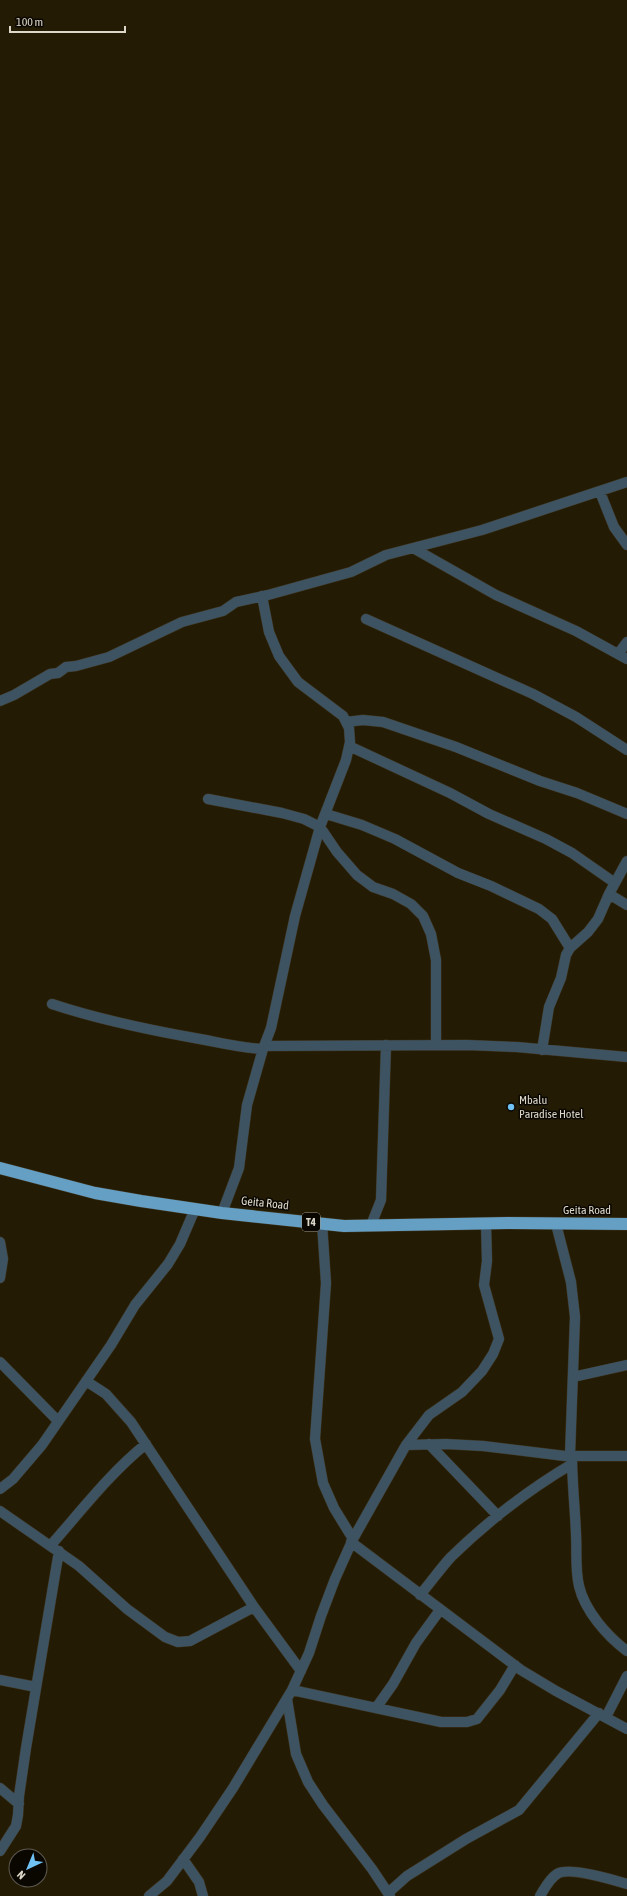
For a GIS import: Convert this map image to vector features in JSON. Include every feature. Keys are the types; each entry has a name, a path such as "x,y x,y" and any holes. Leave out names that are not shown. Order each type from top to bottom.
{"highway":[{"name":"Geita Road","path":"0,1168 95,1193 222,1213 344,1226 627,1224"}],"street":[{"path":"0,701 14,695 50,674 58,673 66,667 76,666 109,657 182,622 223,610 236,602 351,572 386,555 482,530 627,482"},
{"path":"600,492 614,527 627,545"},
{"path":"413,548 496,595 550,619 627,659"},
{"path":"222,1213 239,1168 247,1105 263,1048 271,1028 295,916 320,827 346,760 349,746 349,728 343,716 298,682 278,656 269,632 262,596"},
{"path":"366,619 533,694 576,717 627,750"},
{"path":"618,654 627,642"},
{"path":"346,722 363,720 383,722 456,747 540,781 577,793 627,814"},
{"path":"349,746 450,793 489,814 546,839 572,853 615,883"},
{"path":"208,799 282,813 320,827 357,875 373,887 393,894 411,904 423,916 431,934 436,960 436,1045"},
{"path":"326,814 362,825 395,839 458,873 491,886 539,909 552,919 570,948"},
{"path":"542,1050 549,1007 561,978 566,955 570,948 588,932 598,919 609,894 627,861"},
{"path":"609,894 627,905"},
{"path":"52,1004 92,1017 128,1026 239,1047 263,1048 386,1045 481,1046 627,1057"},
{"path":"371,1225 381,1200 386,1045"},
{"path":"0,1489 13,1479 32,1456 111,1345 135,1305 168,1264 180,1244 194,1209"},
{"path":"322,1223 326,1284 324,1337 316,1403 315,1439 323,1483 334,1508 352,1541 420,1595 515,1665 556,1691 627,1729"},
{"path":"149,1896 167,1880 183,1860 233,1788 292,1690 309,1653 335,1579 352,1541 406,1445 429,1415 462,1392 482,1371 493,1354 499,1338 484,1285 487,1261 486,1224"},
{"path":"556,1224 571,1282 575,1317 572,1480 579,1586 585,1602 594,1616 609,1634 627,1651"},
{"path":"0,1242 3,1259 0,1278"},
{"path":"0,1362 58,1421"},
{"path":"573,1377 627,1366"},
{"path":"86,1380 106,1394 120,1408 146,1444 254,1607 301,1671"},
{"path":"51,1545 130,1456 146,1444"},
{"path":"406,1445 429,1444 483,1446 572,1458 627,1456"},
{"path":"429,1444 498,1516"},
{"path":"420,1595 451,1558 498,1516 572,1458"},
{"path":"0,1511 51,1545 79,1566 150,1627 165,1637 178,1642 190,1641 254,1607"},
{"path":"0,1851 16,1826 36,1687 59,1551"},
{"path":"376,1708 393,1684 416,1643 440,1610"},
{"path":"292,1690 441,1722 473,1722 500,1690 515,1665"},
{"path":"286,1699 296,1754 308,1782 323,1805 372,1869 389,1894 407,1876 466,1839 519,1810 602,1715 627,1676"},
{"path":"0,1680 36,1687"},
{"path":"0,1788 18,1804"},
{"path":"183,1860 199,1882 203,1896"},
{"path":"540,1896 550,1879 558,1873 563,1872 586,1873 627,1884"}],"place":[{"name":"Mbalu Paradise Hotel","path":"511,1107"}]}
